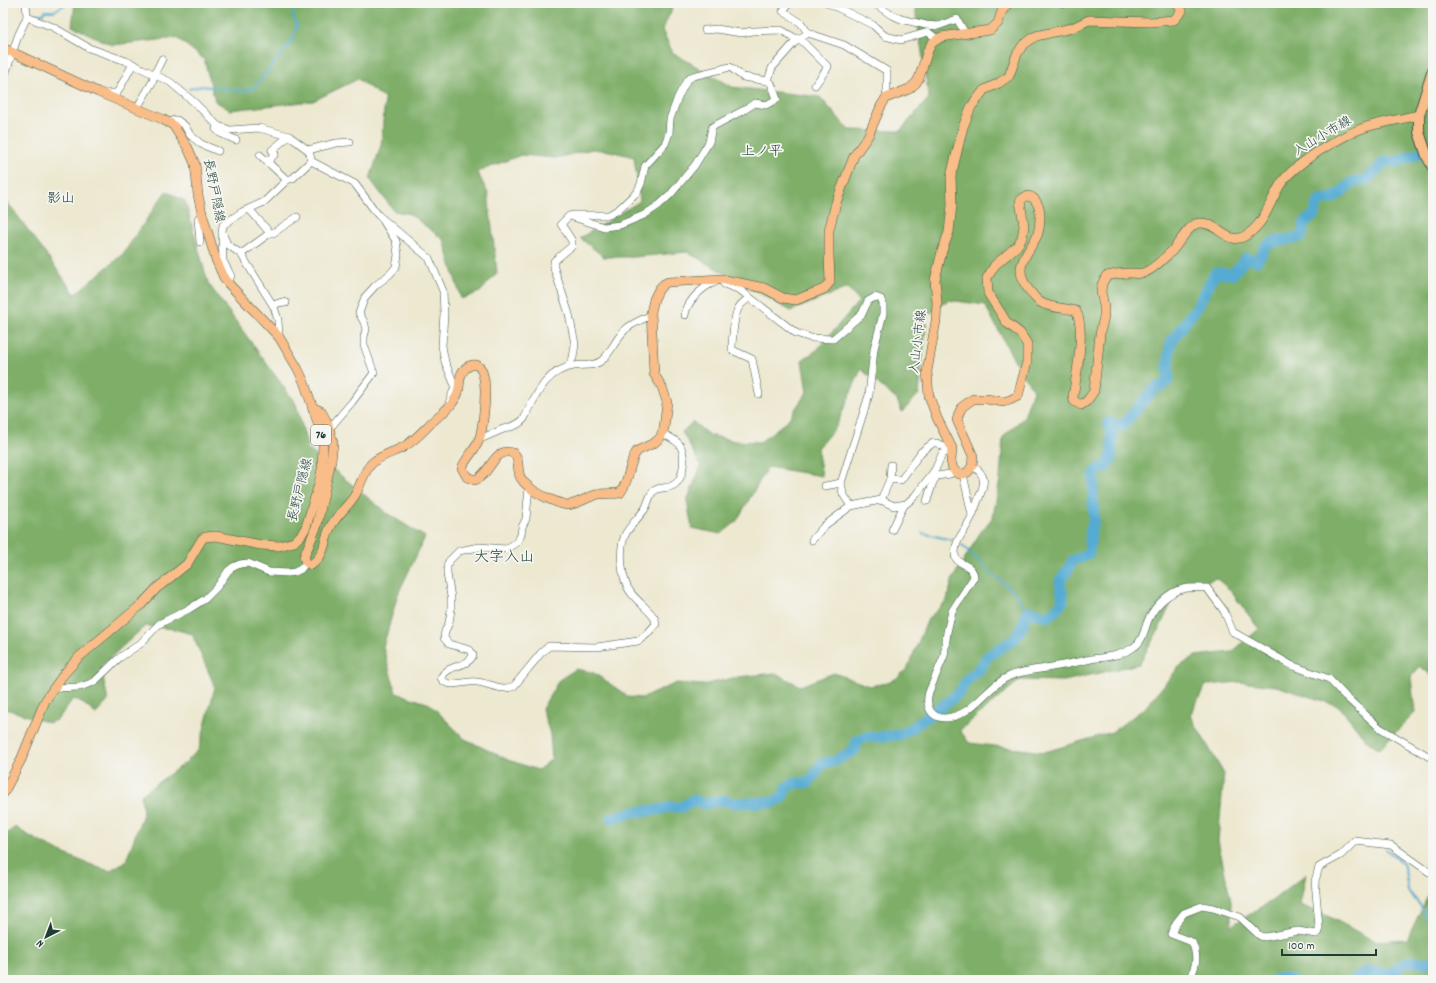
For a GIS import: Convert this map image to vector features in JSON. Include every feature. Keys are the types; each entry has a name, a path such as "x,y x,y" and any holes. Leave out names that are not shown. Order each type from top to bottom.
{"highway":[{"path":"1433,70 1419,115 1419,132 1427,156 1433,167"}],"main road":[{"path":"312,407 321,411 330,428 333,443 331,461 316,525 304,557 306,562 311,565 317,561 325,547 328,530 334,520 344,510 355,495 372,463 406,446 422,433 450,405 458,393 459,381 462,373 469,366 479,368 484,375 485,400 480,438 462,468 467,477 476,480 480,478 496,457 504,452 509,452 514,454 518,459 518,472 522,480 529,487 551,500 568,505 598,494 620,493 625,487 630,467 637,451 654,443 660,438 664,428 667,402 662,387 654,374 651,315 654,299 659,288 668,282 721,279 764,288 783,298 796,300 824,289 830,282 828,254 829,230 836,203 854,156 868,136 886,98 909,89 916,82 919,78 932,42 941,37 990,30 998,23 1002,11 1008,3"},
{"path":"1123,3 1146,3"},
{"name":"入山小市線","path":"959,473 953,469 951,461 952,448 937,418 929,396 927,371 936,321 937,303 935,280 949,232 952,205 950,176 963,127 971,107 984,90 999,84 1009,76 1017,54 1023,45 1036,36 1072,28 1089,20 1150,22 1174,20 1182,11 1177,3"},
{"name":"長野戸隠線","path":"3,48 170,123 181,135 196,164 202,213 216,260 227,282 279,337 304,382 322,438 322,462 318,486 306,527 299,539 289,545 273,546 216,536 205,537 200,542 187,564 157,588 141,605 68,668 43,707 21,760 3,794"},
{"name":"入山小市線","path":"972,466 973,456 957,420 959,412 962,407 973,399 987,399 1003,402 1018,396 1027,362 1027,344 1020,333 1007,323 988,293 987,278 995,265 1016,246 1022,238 1024,226 1020,202 1023,198 1026,196 1034,199 1040,212 1040,225 1037,235 1021,264 1023,281 1033,295 1041,302 1052,307 1076,311 1079,315 1080,331 1078,370 1073,397 1074,401 1081,406 1087,401 1094,391 1100,334 1104,316 1104,306 1101,292 1102,284 1106,276 1115,274 1142,273 1150,270 1178,244 1193,224 1208,224 1229,238 1239,239 1252,231 1265,216 1283,182 1302,163 1322,150 1365,128 1419,115"},
{"path":"959,473 968,472 972,466"}],"street":[{"path":"3,81 18,36 27,17 26,3"},
{"path":"789,3 783,11 801,23 808,33 844,45 887,71 886,98"},
{"path":"828,3 873,25 885,36 901,40 928,32 937,39"},
{"path":"874,3 890,14 901,19 926,24 938,26 957,19 965,33"},
{"path":"27,17 53,27 89,48 133,64 170,82 195,103 218,126 230,130 259,128 289,136 308,150 311,161"},
{"path":"704,30 717,29 740,33 753,30 781,30 795,38 799,38 828,67 815,85"},
{"path":"768,81 772,68 799,38 808,33"},
{"path":"140,103 153,81 154,75 162,59"},
{"path":"117,93 133,64"},
{"path":"568,366 573,358 575,344 569,314 554,268 554,261 572,246 572,241 561,224 569,216 609,214 619,209 637,192 641,184 645,166 665,144 669,134 670,119 678,97 687,80 693,76 730,67 743,77 768,81 771,83 777,99 766,105 754,103 712,127 709,142 695,166 670,195 659,205 644,215 620,225 604,227 569,216"},
{"path":"105,95 109,93 117,93 125,102 140,103 149,110 151,114"},
{"path":"170,123 177,120 184,126 190,135 201,144 218,151"},
{"path":"218,126 216,129 220,133 236,140"},
{"path":"267,162 275,154 272,150 289,136"},
{"path":"308,150 336,143 350,142"},
{"path":"260,156 287,180"},
{"path":"227,282 231,276 224,261 223,225 264,202 287,180 293,178 311,161"},
{"path":"311,161 355,184 396,241 398,256 396,267 365,297 359,313 366,329 364,345 374,372 352,402 330,428"},
{"path":"250,210 270,233"},
{"path":"200,242 198,219 202,213"},
{"path":"378,215 429,258 442,291 444,313 442,346 444,362 455,386 449,403 450,405"},
{"path":"241,254 270,233 273,233 297,217"},
{"path":"222,232 227,244 241,254 273,305 278,320 279,337"},
{"path":"685,315 686,308 691,300 707,286 721,279 724,284 740,290 796,333 811,338 833,340 862,314 868,301 875,297 881,299 883,304 883,314 874,349 869,395 841,483 843,494 851,506"},
{"path":"749,298 737,309 732,350 752,359 759,394"},
{"path":"273,305 282,302 286,303"},
{"path":"480,438 503,429 514,427 520,423 524,419 545,380 552,374 568,366 584,364 593,365 602,361 625,329 651,315"},
{"path":"529,487 526,519 517,542 506,548 479,547 459,550 449,561 447,566 447,574 451,597 451,610 450,619 444,638 449,644 470,650 473,655 468,662 451,668 443,674 441,678 444,683 452,685 476,681 507,688 514,686 549,646 611,646 638,641 653,628 656,624 655,619 633,595 625,582 622,547 626,533 646,507 652,494 660,489 672,486 681,475 684,465 683,455 679,443 662,433"},
{"path":"890,479 901,480 921,452 933,443 937,443 951,451"},
{"path":"892,530 904,505 915,496 935,470 942,454 951,451"},
{"path":"881,500 890,479 891,465"},
{"path":"972,466 981,472 984,481 972,515 956,543 954,555 958,562 968,567 973,572 974,578 952,611 947,632 944,656 927,698 928,708 935,715 945,718 958,715 976,703 1002,679 1019,673 1121,654 1136,646 1140,641 1149,617 1164,600 1184,588 1207,588 1224,611 1233,632 1291,665 1329,679 1380,728 1433,758"},
{"path":"927,501 933,482 937,476 959,473 972,515"},
{"path":"825,486 841,483"},
{"path":"812,540 824,526 851,506 881,500 894,506 904,505"},
{"path":"54,688 80,687 94,682 119,658 140,644 159,624 205,599 233,567 248,563 270,572 288,574 301,569 306,562"},
{"path":"1188,980 1194,971 1196,951 1192,942 1171,934 1176,923 1184,913 1202,906 1213,908 1240,917 1260,936 1265,937 1298,931 1316,934 1319,932 1319,927 1315,881 1319,867 1341,855 1355,841 1391,845 1429,872 1433,872"}],"green space":[{"path":"75,3 675,3 662,30 673,53 732,87 820,97 849,130 900,131 929,98 915,7 908,3 1433,3 1433,677 1420,666 1411,677 1415,713 1379,749 1367,741 1339,706 1276,686 1240,682 1206,685 1190,715 1224,774 1218,841 1231,901 1231,926 1273,900 1306,874 1300,905 1332,918 1374,941 1407,939 1428,896 1433,898 1433,980 3,980 3,837 15,827 60,852 109,871 126,861 143,814 141,795 186,762 199,749 215,687 192,634 174,629 145,626 101,666 108,701 96,714 80,701 73,699 58,719 49,723 3,708 3,196 75,294 123,254 166,191 185,201 208,283 296,404 308,449 388,514 425,537 398,594 383,647 396,693 430,704 465,739 508,760 538,770 552,759 550,734 542,709 559,680 576,669 594,673 629,697 642,698 677,683 702,685 738,677 775,673 800,686 834,673 869,686 888,683 897,678 907,669 928,619 947,600 953,578 980,533 993,517 1000,479 1003,437 1024,417 1033,390 1013,358 985,305 948,300 927,316 919,394 902,412 897,400 861,369 836,427 817,448 822,476 768,467 736,522 721,534 692,528 687,501 701,466 682,432 693,422 709,435 735,441 760,442 787,421 807,392 802,360 817,350 859,301 847,288 791,311 687,252 635,257 604,257 580,238 640,201 634,157 610,151 592,149 556,158 521,155 477,172 488,193 497,273 480,292 461,299 444,240 410,214 394,211 370,179 381,145 385,99 358,79 313,101 230,110 215,101 204,59 177,38 112,45 72,26","holes":["1216,578 1230,590 1259,629 1232,652 1195,656 1179,667 1145,708 1112,732 1045,752 969,743 960,730 1020,680 1064,681 1139,664 1159,629 1177,591"]}],"waterway":[{"path":"36,14 43,14 45,11 54,11 68,3"},
{"path":"189,89 201,86 243,91 249,90 256,85 292,41 297,27 292,11 294,3"},
{"path":"612,818 633,812 657,810 670,807 682,807 693,800 704,804 723,800 734,803 774,802 782,797 787,787 795,783 808,783 821,764 835,761 855,750 856,741 866,737 899,735 912,728 959,693 967,680 979,669 988,656 1015,639 1022,627 1026,615 1030,611 1048,617 1063,601 1060,581 1073,560 1081,558 1089,553 1091,529 1094,520 1094,475 1098,469 1105,468 1112,457 1112,436 1108,423 1122,426 1155,388 1163,386 1169,379 1168,368 1171,342 1197,307 1215,273 1233,274 1246,258 1257,261 1265,248 1271,243 1302,236 1305,223 1308,219 1315,215 1317,204 1322,199 1331,199 1342,192 1351,183 1367,179 1384,162 1396,162 1433,148"},
{"path":"922,533 952,540"},
{"path":"962,545 990,572 1016,593 1021,603 1030,611"},
{"path":"1386,849 1403,864 1408,891 1420,905 1429,924 1433,926"},
{"path":"1355,980 1367,971 1384,974 1393,972 1409,961 1433,963"},
{"path":"1274,980 1282,978 1291,980"}],"district":[{"name":"上ノ平","path":"762,152"},
{"name":"影山","path":"61,199"},
{"name":"大字入山","path":"504,558"}]}
